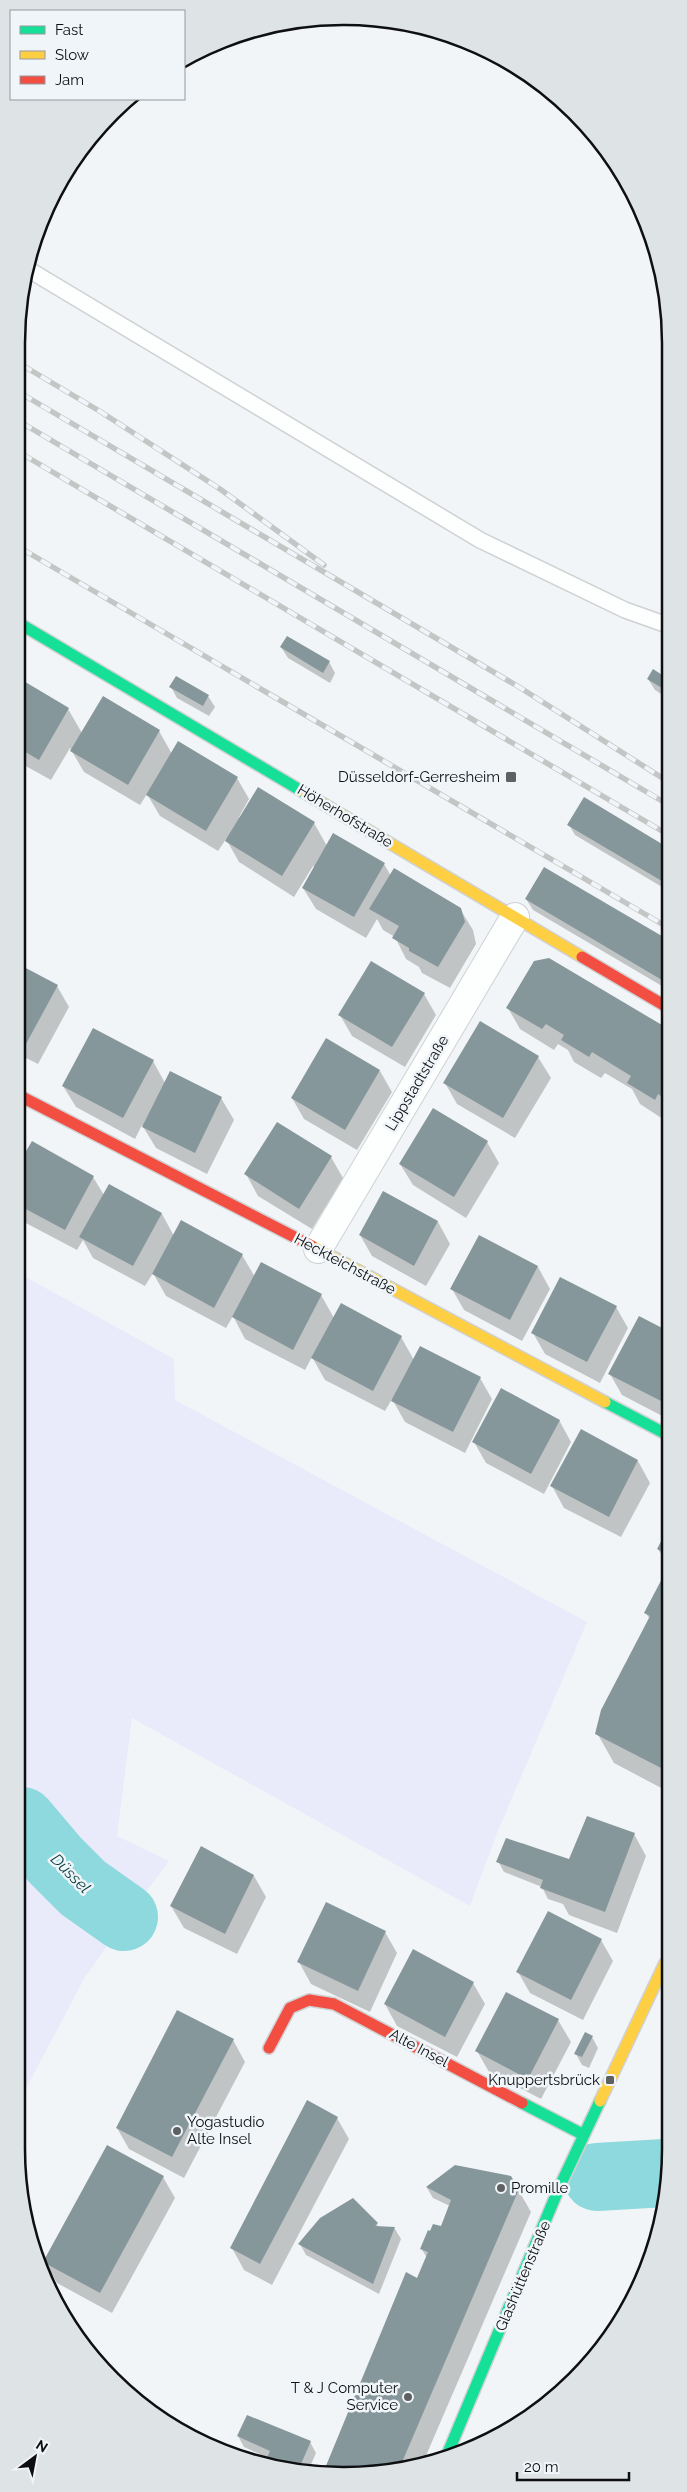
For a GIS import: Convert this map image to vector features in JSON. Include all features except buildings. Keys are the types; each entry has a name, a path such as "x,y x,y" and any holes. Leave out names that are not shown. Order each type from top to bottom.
{"street":[{"name":"Höherhofstraße","path":"25,627 662,1004"},
{"name":"Lippstadtstraße","path":"318,1250 515,917"},
{"name":"Heckteichstraße","path":"25,1099 318,1250 662,1432"},
{"name":"Glashüttenstraße","path":"450,2449 584,2135 662,1969"},
{"name":"Alte Insel","path":"269,2048 290,2008 309,2000 334,2004 584,2135"}],"lane":[{"path":"33,272 480,540 625,610 662,623"}],"shaded area":[{"path":"25,1277 174,1359 175,1400 587,1622 497,1833 470,1906 132,1718 117,1836 169,1861 129,1915 87,1884 60,1858 25,1817"},
{"path":"25,1832 70,1884 123,1924 85,1977 25,2090"}],"waterway":[{"name":"Düssel","path":"25,1825 55,1860 83,1888 124,1917"},
{"name":"Düssel","path":"597,2177 661,2173"}],"railway":[{"path":"25,367 101,412 220,489 324,565"},
{"path":"25,396 519,687 662,778"},
{"path":"25,425 662,801"},
{"path":"25,456 662,831"},
{"path":"25,551 662,924"}],"traffic: fast":[{"path":"25,627 305,793"},
{"path":"605,1402 662,1432"},
{"path":"450,2449 559,2188 600,2101"},
{"path":"522,2103 584,2135"}],"traffic: slow":[{"path":"305,793 582,957"},
{"path":"312,1246 605,1402"},
{"path":"600,2101 662,1969"}],"traffic: jam":[{"path":"582,957 662,1004"},
{"path":"25,1099 312,1246"},
{"path":"269,2048 290,2008 309,2000 334,2004 522,2103"}],"place":[{"name":"Düsseldorf-Gerresheim","path":"511,777"},
{"name":"Knuppertsbrück","path":"610,2080"},
{"name":"Yogastudio Alte Insel","path":"177,2131"},
{"name":"Promille","path":"501,2188"},
{"name":"T & J Computer Service","path":"408,2397"}]}
